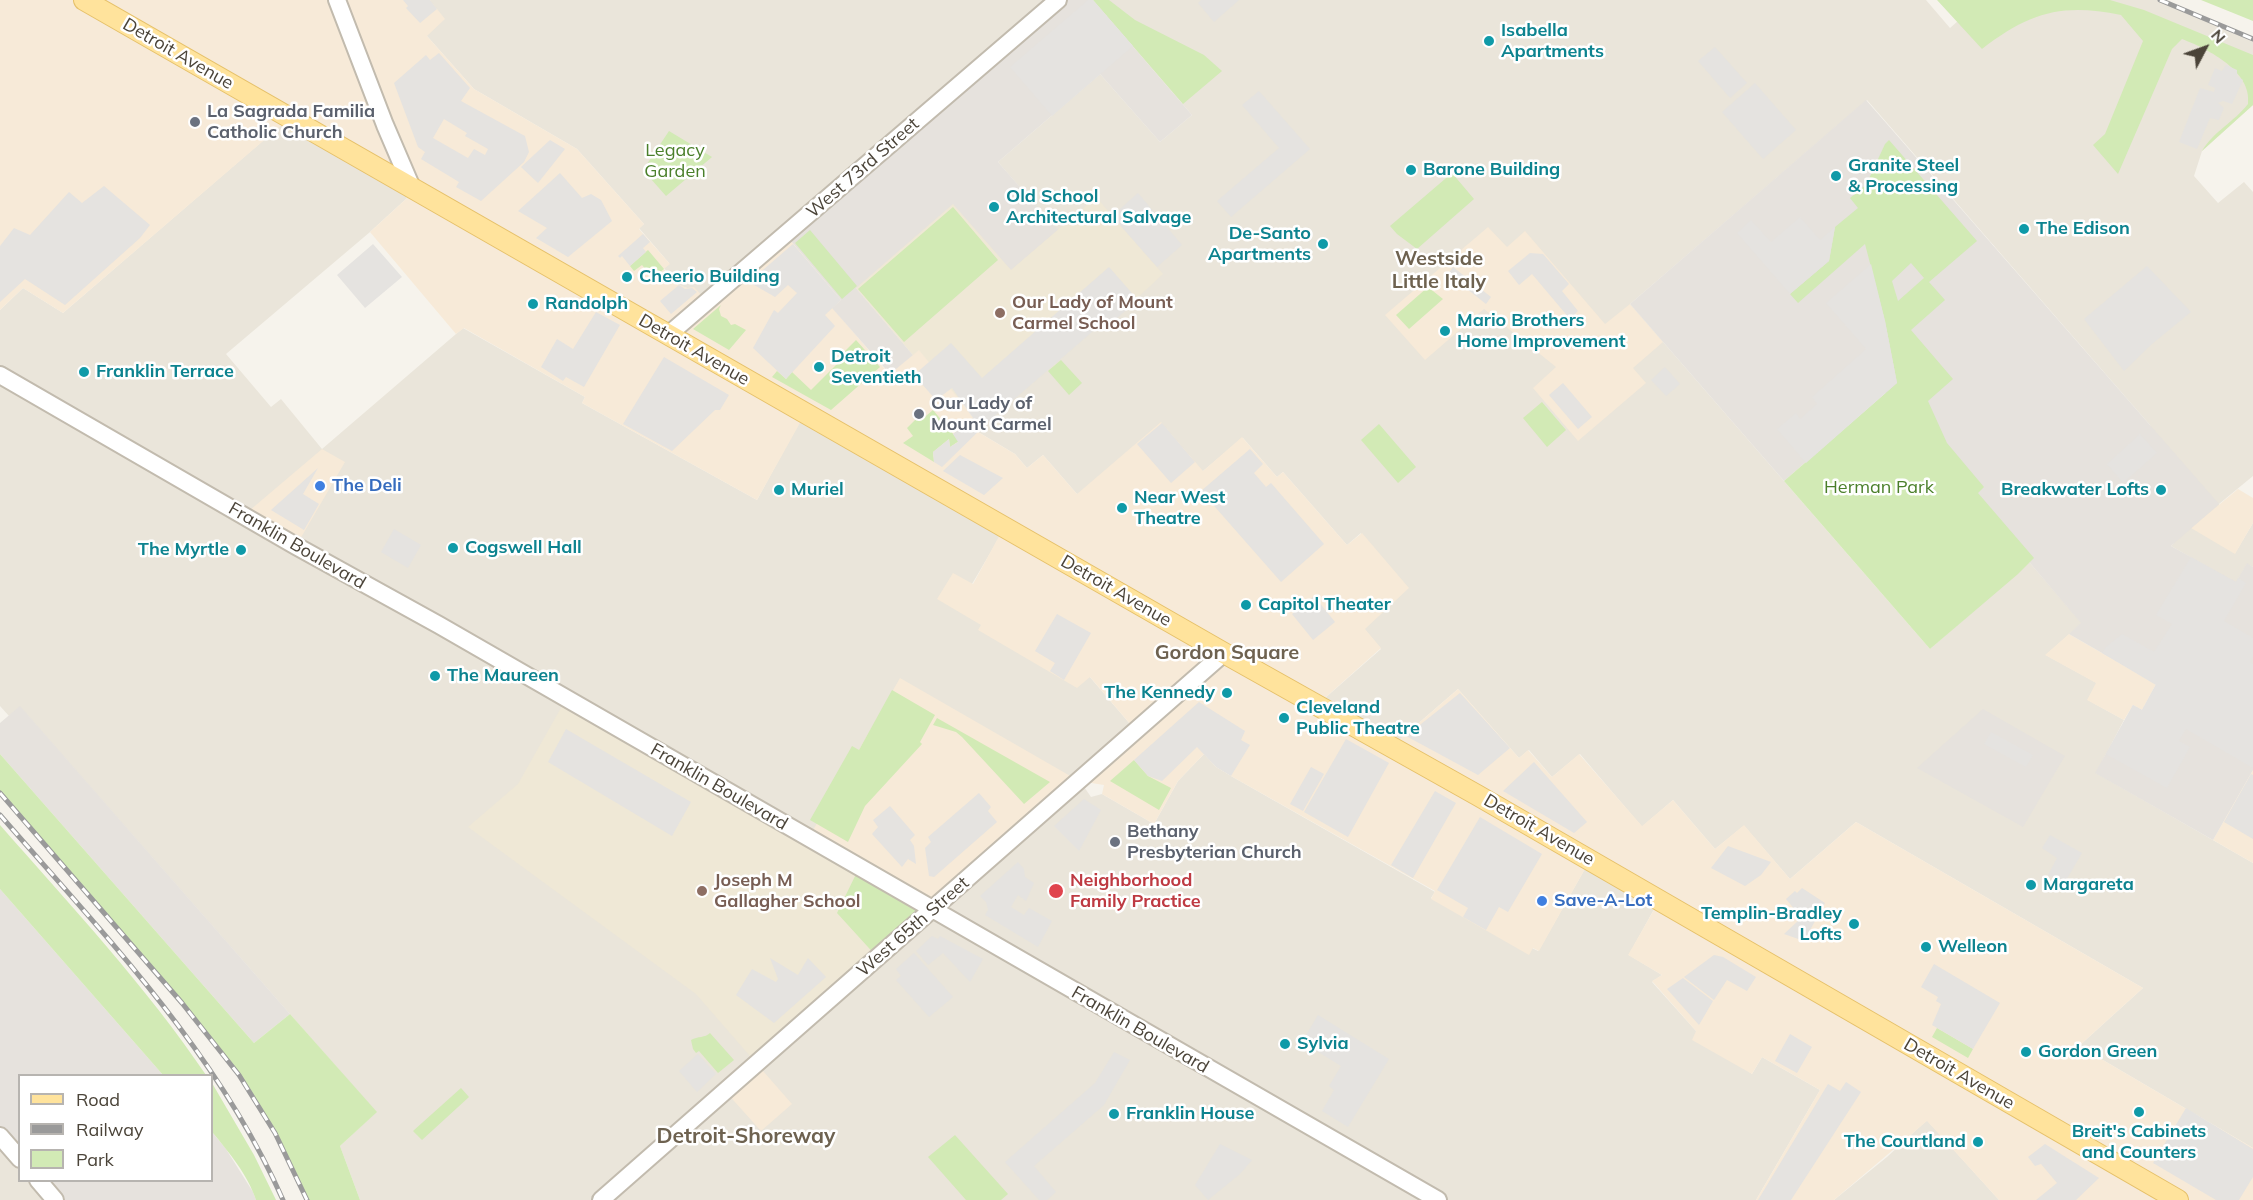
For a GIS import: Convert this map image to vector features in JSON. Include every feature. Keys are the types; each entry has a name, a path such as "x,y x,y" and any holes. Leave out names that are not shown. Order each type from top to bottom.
{"main road":[{"name":"Detroit Avenue","path":"84,0 1224,653 1477,795 2178,1200"}],"street":[{"path":"337,0 412,188"},
{"name":"West 73rd Street","path":"668,335 1059,0"},
{"name":"Franklin Boulevard","path":"0,375 1438,1200"},
{"name":"West 65th Street","path":"602,1200 1224,653"},
{"path":"0,1136 18,1157"},
{"path":"40,1182 55,1200"}],"shaded area":[{"path":"0,0 430,0 445,19 427,36 474,89 577,149 644,224 639,229 670,264 664,269 677,284 687,288 694,287 707,301 785,234 841,300 833,308 889,374 919,349 972,416 989,421 978,432 1015,454 1027,468 1043,455 1077,494 1161,422 1203,471 1242,437 1277,477 1283,472 1347,545 1362,533 1409,588 1365,629 1381,648 1317,705 1391,747 1458,689 1519,758 1528,750 1552,777 1579,754 1642,826 1673,800 1715,849 1744,825 1790,879 1856,822 2143,988 2079,1046 2253,1148 2253,1200 1999,1200 1927,1121 1834,1200 1756,1200 1820,1090 1762,1057 1752,1074 1692,1040 1696,1031 1652,981 1662,975 1628,955 1659,901 1590,860 1539,951 1533,948 1529,955 1431,899 1435,891 1231,776 1216,767 1204,754 1178,781 1154,824 1102,794 1104,785 1079,781 1136,731 1090,677 1077,688 978,630 981,625 937,599 953,573 973,584 1004,527 805,414 757,500 582,403 585,397 464,328 456,334 370,232 406,199 409,193 290,118 63,313 23,288 0,310"},
{"path":"337,0 1058,0 707,302 687,288 678,285 664,268 669,263 639,228 644,224 577,149 474,89 427,36"},
{"path":"403,0 430,0 437,9 420,23 406,8 408,6"},
{"path":"1058,0 1093,0 1192,115 1160,142 1100,74 998,162 1058,230 1011,270 856,288 913,355 890,374 832,308 841,300 785,234"},
{"path":"1088,0 1093,0 1133,46 1052,116 1010,67"},
{"path":"1093,0 1926,0 1950,28 1982,0 2159,0 2253,39 2253,105 2202,151 2194,176 2218,203 2244,182 2253,192 2253,476 2219,504 2235,553 2253,523 2253,567 2247,564 2236,583 2171,546 2174,543 2150,425 1867,100 1630,304 1930,649 2029,562 2082,623 2046,655 2097,683 2088,700 2124,720 2096,773 2253,863 2253,1148 2079,1046 2143,988 1856,822 1790,879 1744,826 1715,849 1673,800 1642,827 1580,754 1552,777 1529,750 1519,758 1458,689 1391,747 1317,705 1381,649 1365,630 1361,533 1347,545 1283,472 1277,477 1243,438 1203,471 1077,494 1043,455 1027,468 1015,454 978,432 989,421 951,388 919,350 913,355 856,288 1057,230 998,162 1100,74 1160,142 1192,115"},
{"path":"1201,0 1239,0 1214,22 1198,3"},
{"path":"1715,47 1747,83 1730,98 1698,61"},
{"path":"439,53 470,88 461,101 525,136 529,152 524,162 481,201 456,187 459,182 421,159 425,152 418,147 394,83 426,55 430,60","holes":["444,119 467,133 465,136 488,149 485,155 474,149 468,158 433,138"]},
{"path":"2226,65 2237,70 2237,76 2243,80 2232,104 2223,101 2218,103 2224,108 2219,120 2210,118 2197,149 2179,142 2200,88 2214,92 2215,88 2208,85 2215,68 2222,71"},
{"path":"1755,83 1796,130 1763,159 1722,112"},
{"path":"1259,91 1310,149 1231,217 1217,201 1279,148 1242,105"},
{"path":"1866,100 2219,504 2171,546 2236,582 2247,563 2253,567 2253,770 2213,840 2095,773 2133,705 2142,710 2156,684 2069,634 2081,623 1885,393 1784,481 1630,304"},
{"path":"289,118 409,193 406,199 370,232 226,354 271,407 281,399 322,449 463,328 585,397 582,403 757,500 804,413 1005,528 972,584 982,625 979,630 1089,676 1136,731 1080,781 1091,797 1102,794 1154,824 1178,781 1204,754 1216,767 1231,776 1435,892 1431,898 1538,951 1590,860 1659,900 1629,955 1662,975 1652,982 1697,1032 1752,1074 1762,1057 1820,1090 1756,1200 360,1200 340,1146 376,1112 20,707 9,716 0,706 0,310 23,288 63,313"},
{"path":"550,140 565,149 538,183 521,167"},
{"path":"560,173 582,198 591,194 601,200 612,221 568,257 536,238 547,228 518,211"},
{"path":"104,186 150,225 140,238 65,305 25,279 0,302 0,246 14,228 30,235 69,192 82,203"},
{"path":"1138,193 1182,245 1157,267 1112,216"},
{"name":"Our Lady of Mount Carmel School","path":"1096,197 1163,274 1102,331 1098,327 989,421 962,403 919,350 913,355 856,288 953,204 1011,270"},
{"path":"1800,217 1820,240 1835,227 1829,261 1790,294 1737,233 1751,220 1771,242"},
{"path":"1488,227 1507,247 1525,231 1605,324 1630,304 1663,342 1633,368 1646,383 1578,441 1533,388 1556,367 1484,309 1425,360 1385,315"},
{"path":"643,234 650,242 643,248 646,252 630,266 622,256 620,258 618,256"},
{"path":"373,244 402,277 365,308 337,275"},
{"path":"793,244 841,300 825,315 835,326 786,379 753,348 774,310 778,313 797,293 788,285 775,297 749,282"},
{"path":"1530,253 1543,254 1569,284 1562,291 1578,311 1570,319 1532,274 1519,285 1508,271"},
{"path":"1871,264 1897,383 1806,463 1777,429 1796,413 1800,419 1817,404 1812,397 1866,349 1826,303"},
{"path":"2147,266 2191,312 2124,371 2084,319"},
{"path":"1109,267 1138,300 1102,331 1098,327 989,421 942,467 934,462 933,452 949,439 950,447 958,442 953,434 973,418 952,388 936,400 914,375 951,343 982,378"},
{"path":"1453,267 1491,297 1486,304 1448,274"},
{"path":"679,285 685,289 692,288 697,292 671,314 660,301"},
{"path":"596,312 620,325 584,387 566,377 563,381 541,367 557,339 573,349"},
{"path":"664,357 729,395 720,410 715,410 672,451 623,424"},
{"path":"1665,367 1680,384 1666,396 1651,380"},
{"path":"1563,383 1592,417 1578,429 1549,395"},
{"path":"1162,423 1195,462 1171,483 1137,444"},
{"path":"2140,434 2157,453 2123,483 2107,464"},
{"path":"322,449 345,462 296,546 243,516"},
{"path":"1250,449 1263,464 1254,473 1266,487 1271,483 1324,544 1281,582 1201,491"},
{"path":"960,455 1003,478 984,495 943,471"},
{"path":"318,468 303,494 319,504 304,530 271,510"},
{"path":"2238,489 2253,498 2253,523 2235,554 2191,528"},
{"path":"394,529 421,545 408,568 381,552"},
{"path":"2191,557 2236,582 2238,578 2246,583 2224,621 2253,638 2253,656 2250,662 2253,664 2253,768 2186,729 2179,741 2190,747 2167,788 2106,754 2133,705 2142,710 2156,685 2102,653 2122,634 2154,652 2172,624 2156,615"},
{"path":"1314,596 1335,622 1313,640 1292,614"},
{"path":"1057,614 1091,633 1064,680 1050,671 1055,663 1035,651"},
{"path":"2069,634 2156,684 2142,710 2133,705 2124,720 2087,700 2096,683 2045,655"},
{"path":"900,678 1079,781 932,910 808,839"},
{"path":"1460,693 1510,748 1478,775 1406,736"},
{"name":"Joseph M Gallagher School","path":"566,699 859,868 878,958 756,1063 696,994 468,827 518,784"},
{"path":"1199,702 1245,731 1241,740 1250,745 1231,776 1216,767 1197,747 1162,781 1148,776 1134,760"},
{"path":"20,706 290,1014 254,1043 0,754 0,723"},
{"path":"1983,709 2065,756 2023,827 1917,768"},
{"path":"566,729 691,802 672,836 548,762"},
{"path":"1991,732 2033,755 2026,767 1984,744"},
{"path":"1346,739 1389,763 1348,837 1304,812"},
{"path":"1534,762 1587,822 1574,833 1503,791"},
{"path":"1311,767 1324,774 1303,811 1290,804"},
{"path":"2253,770 2253,863 2213,840"},
{"path":"2251,774 2253,775 2253,839 2224,822"},
{"path":"1435,791 1456,803 1413,878 1391,865"},
{"path":"979,793 991,807 988,811 997,822 934,877 929,876 925,848 931,842 928,837"},
{"path":"1084,799 1101,810 1079,851 1054,826"},
{"path":"890,806 915,835 910,840 914,846 916,864 908,859 902,867 872,834 878,827 873,820"},
{"path":"1480,817 1542,854 1508,912 1499,907 1486,930 1463,917 1468,908 1437,890"},
{"path":"2050,835 2082,853 2064,884 2048,875 2057,858 2042,848"},
{"path":"1728,846 1771,862 1761,875 1745,886 1711,868"},
{"path":"1018,862 1024,869 1025,877 1034,883 1026,901 1018,895 1011,907 1024,915 1029,908 1052,921 1038,947 985,915 988,910 986,902 980,896"},
{"path":"1802,888 1825,903 1804,941 1784,934 1798,921 1792,914 1795,910 1786,899"},
{"path":"0,889 162,1074 18,1074 18,1158 0,1137"},
{"path":"932,936 938,939 940,936 983,959 970,982 943,953 928,965 916,951"},
{"path":"914,953 953,997 929,1017 896,980 901,976 896,969"},
{"path":"1714,955 1723,957 1756,977 1747,991 1727,980 1714,1000 1684,977"},
{"path":"770,958 798,975 808,958 826,977 774,1023 736,995 752,969 776,982 778,979"},
{"path":"1934,964 2000,1003 1973,1049 1932,1025 1941,1004 1936,1001 1938,997 1921,987"},
{"path":"1683,978 1713,1001 1699,1025 1667,989"},
{"path":"1318,1015 1389,1059 1348,1127 1322,1111 1334,1090 1329,1086 1341,1066 1302,1042"},
{"path":"1790,1034 1812,1047 1797,1073 1775,1061"},
{"path":"1114,1052 1130,1060 1104,1105 1034,1166 1056,1192 1047,1200 1039,1200 1005,1162 1095,1083"},
{"path":"698,1054 716,1074 697,1092 679,1071"},
{"path":"756,1063 792,1104 761,1131 725,1091"},
{"path":"1846,1082 1861,1092 1791,1200 1758,1200 1828,1084 1840,1091"},
{"path":"2186,1108 2253,1149 2253,1177 2239,1200 2216,1200 2153,1163"},
{"path":"1927,1120 1999,1200 1834,1200 1887,1157"},
{"path":"213,1133 226,1149 256,1200 55,1200 39,1182 213,1182"},
{"path":"0,1137 18,1158 18,1182 39,1182 55,1200 0,1200"},
{"path":"1220,1144 1252,1160 1240,1174 1208,1200 1195,1185"},
{"path":"2045,1144 2099,1178 2076,1200 2036,1200 2057,1183 2041,1164 2035,1166 2028,1157"}],"green space":[{"path":"1093,0 1109,0 1135,20 1204,55 1222,71 1183,104"},
{"path":"1937,0 2110,0 2144,10 2253,55 2253,105 2202,151 2212,138 2248,104 2247,92 2243,81 2225,62 2182,39 2172,49 2118,174 2093,145 2105,134 2143,41 2121,15 2081,10 2047,14 2016,26 1982,49"},
{"path":"2201,0 2253,0 2253,21"},
{"name":"Legacy Garden","path":"669,131 712,157 666,196 643,170"},
{"name":"Herman Park","path":"1889,140 1977,241 1929,282 1945,300 1911,330 1953,379 1928,401 1947,443 1984,487 1978,493 2034,558 1930,649 1784,481 1897,383 1885,321 1865,244 1798,303 1790,294 1829,261 1835,227 1858,208 1850,198 1866,185","holes":["1911,263 1924,278 1898,301 1892,281"]},
{"path":"1452,173 1474,199 1417,249 1390,226"},
{"path":"953,207 998,260 904,342 858,289"},
{"path":"810,230 857,286 842,299 795,243"},
{"path":"648,250 664,269 653,278 642,265 634,271 630,266"},
{"path":"1428,287 1443,299 1409,329 1396,315"},
{"path":"721,305 719,309 721,316 731,325 735,324 746,330 729,350 693,329"},
{"path":"856,340 880,367 831,410 772,377 777,371 786,379 792,372 811,390 844,357 842,354"},
{"path":"1061,360 1082,383 1069,395 1048,371"},
{"path":"1542,402 1566,430 1547,447 1523,418"},
{"path":"933,410 959,441 950,447 949,439 933,452 934,462 903,443 913,436 907,428 917,418 920,421"},
{"path":"1379,424 1416,467 1398,483 1361,440"},
{"path":"892,690 935,715 920,742 922,744 865,806 848,842 810,820 852,746 859,750"},
{"path":"937,718 1050,782 1024,804 962,737 956,732 933,725"},
{"path":"0,754 254,1043 290,1014 377,1112 340,1146 360,1200 307,1200 275,1133 239,1075 182,1003 0,793"},
{"path":"1134,760 1148,776 1171,788 1159,810 1110,781"},
{"path":"0,825 133,978 205,1074 162,1074 0,889"},
{"path":"859,868 932,910 878,958 837,913"},
{"path":"1937,1028 1973,1049 1968,1058 1932,1037"},
{"path":"710,1033 734,1060 718,1073 699,1051 696,1053 691,1040"},
{"path":"213,1085 254,1155 276,1200 256,1200 231,1155 213,1133"},
{"path":"461,1088 469,1097 422,1140 413,1131"},
{"path":"955,1135 1008,1194 1001,1200 966,1200 928,1157"}],"railway":[{"path":"2160,0 2253,39"},
{"path":"0,793 182,1003 239,1075 275,1133 307,1200"},
{"path":"0,815 119,951 193,1045 213,1074"},
{"path":"213,1075 256,1146 283,1200"}],"place":[{"name":"Isabella Apartments","path":"1489,41"},
{"name":"La Sagrada Familia Catholic Church","path":"195,122"},
{"name":"Barone Building","path":"1411,170"},
{"name":"Granite Steel & Processing","path":"1836,176"},
{"name":"Old School Architectural Salvage","path":"994,207"},
{"name":"The Edison","path":"2024,229"},
{"name":"De-Santo Apartments","path":"1323,244"},
{"name":"Cheerio Building","path":"627,277"},
{"name":"Randolph","path":"533,304"},
{"name":"Our Lady of Mount Carmel School","path":"1000,313"},
{"name":"Mario Brothers Home Improvement","path":"1445,331"},
{"name":"Detroit Seventieth","path":"819,367"},
{"name":"Franklin Terrace","path":"84,372"},
{"name":"Our Lady of Mount Carmel","path":"919,414"},
{"name":"The Deli","path":"320,486"},
{"name":"Muriel","path":"779,490"},
{"name":"Breakwater Lofts","path":"2161,490"},
{"name":"Near West Theatre","path":"1122,508"},
{"name":"Cogswell Hall","path":"453,548"},
{"name":"The Myrtle","path":"241,550"},
{"name":"Capitol Theater","path":"1246,605"},
{"name":"The Maureen","path":"435,676"},
{"name":"The Kennedy","path":"1227,693"},
{"name":"Cleveland Public Theatre","path":"1284,718"},
{"name":"Bethany Presbyterian Church","path":"1115,842"},
{"name":"Margareta","path":"2031,885"},
{"name":"Joseph M Gallagher School","path":"702,891"},
{"name":"Neighborhood Family Practice","path":"1056,891"},
{"name":"Save-A-Lot","path":"1542,901"},
{"name":"Templin-Bradley Lofts","path":"1854,924"},
{"name":"Welleon","path":"1926,947"},
{"name":"Sylvia","path":"1285,1044"},
{"name":"Gordon Green","path":"2026,1052"},
{"name":"Breit's Cabinets and Counters","path":"2139,1112"},
{"name":"Franklin House","path":"1114,1114"},
{"name":"The Courtland","path":"1978,1142"}],"district":[{"name":"Westside Little Italy","path":"1439,270"},
{"name":"Gordon Square","path":"1227,653"},
{"name":"Detroit-Shoreway","path":"746,1137"}]}
